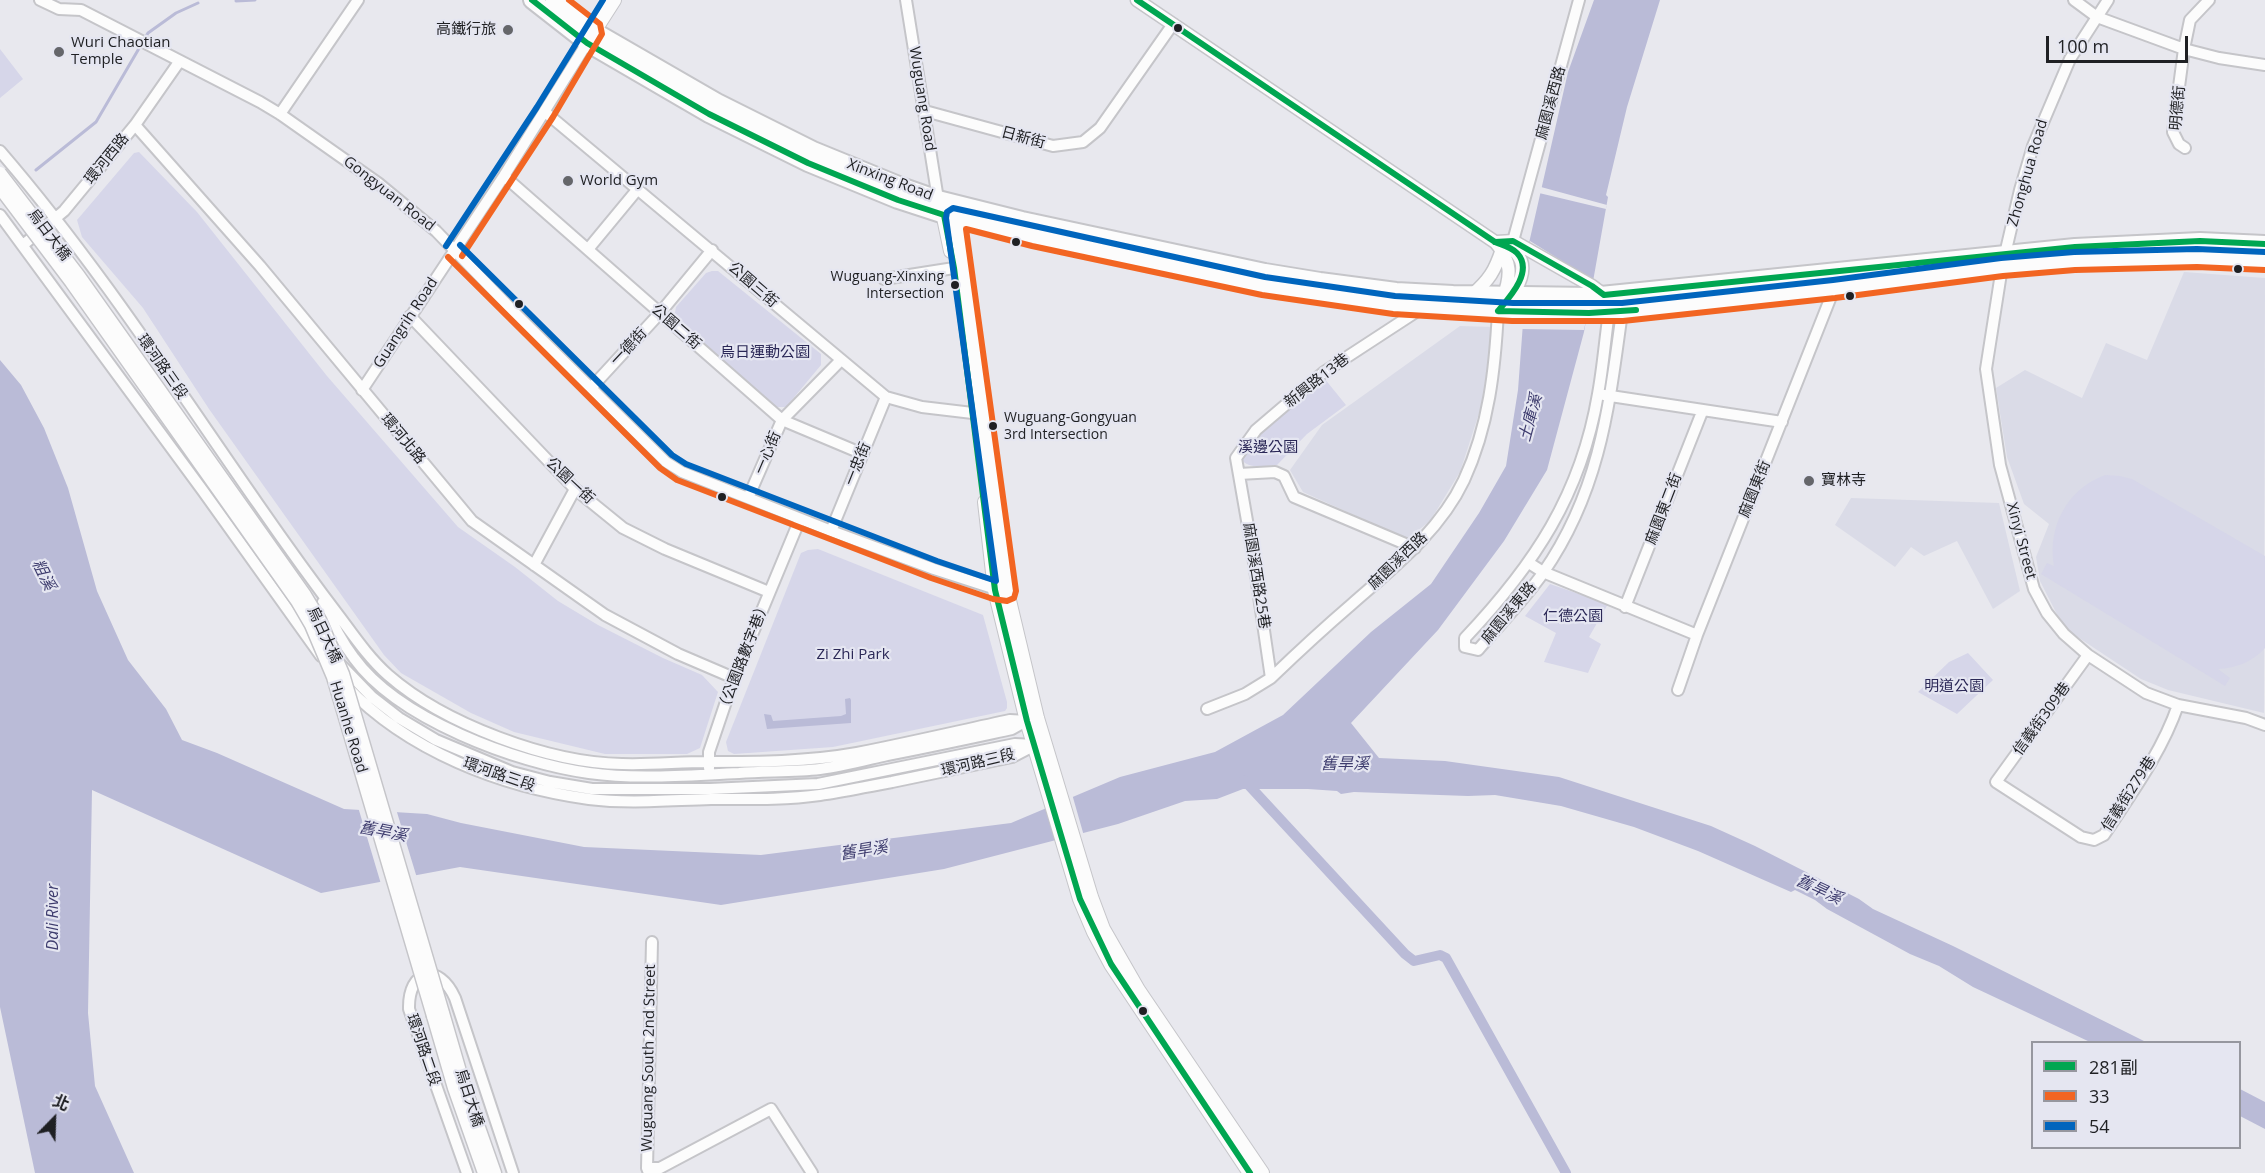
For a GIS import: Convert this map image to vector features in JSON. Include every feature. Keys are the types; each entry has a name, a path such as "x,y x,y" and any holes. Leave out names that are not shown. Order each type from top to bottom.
{"main road":[{"name":"Xinxing Road","path":"532,0 590,37 771,129 946,210 1263,286 1422,308 1509,301"},
{"name":"Xinxing Road","path":"554,0 590,37"},
{"path":"590,37 614,0"},
{"name":"Xinxing Road","path":"946,210 1022,220 1265,272 1396,291 1472,295 1509,301"},
{"name":"Wuguang Road","path":"946,210 976,414"},
{"name":"Wuguang Road","path":"946,210 1001,591 1032,719 1078,873"},
{"path":"1594,297 1616,312 1834,289 2075,247 2200,241 2265,244"},
{"path":"1509,301 1594,297 2004,261 2197,258 2265,261"},
{"path":"1078,873 1080,899 1111,964 1250,1173"},
{"path":"1078,873 1114,951 1262,1173"}],"street":[{"path":"40,0 59,9 81,10 89,0"},
{"path":"280,114 358,0"},
{"name":"Wuguang Road","path":"906,0 925,111 946,210"},
{"path":"1137,0 1499,245 1517,253 1522,264 1522,276 1509,301"},
{"name":"麻園溪西路","path":"1513,241 1579,0"},
{"path":"2074,0 2097,17 2184,49 2219,58 2265,65"},
{"name":"Zhonghua Road","path":"2004,261 2020,190 2033,146 2070,59 2108,0"},
{"name":"明德街","path":"2185,148 2179,144 2173,132 2184,49 2190,20 2209,0"},
{"name":"Gongyuan Road","path":"81,10 280,114 378,183 436,231 666,462 682,472 831,531 1001,591"},
{"name":"日新街","path":"925,111 1053,146 1083,142 1100,128 1173,24"},
{"name":"Guangrih Road","path":"362,390 504,176 590,37"},
{"name":"環河西路","path":"23,245 64,211 135,125 179,62"},
{"name":"公園三街","path":"545,112 886,397 922,407 976,414"},
{"name":"環河北路","path":"135,125 260,266 472,521 605,615 678,654 734,678"},
{"name":"環河路三段","path":"0,151 55,219 142,338 317,588 364,649 387,674 415,695 486,732 557,755 621,764 789,761 821,758 856,753 1010,720 1032,719"},
{"name":"烏日大橋","path":"0,173 79,276 305,595 320,620 343,674 459,1086 495,1173"},
{"name":"公園二街","path":"504,176 589,248 624,282 782,420 863,454"},
{"name":"Huanhe Road","path":"0,188 78,292 297,601 311,625 333,677 484,1173"},
{"path":"589,248 638,190"},
{"name":"環河路三段","path":"0,215 340,680 366,707 398,731 431,749 510,781 550,792 590,799 625,801 710,794 781,798 820,795 1012,758 1039,744"},
{"path":"1499,245 1513,241 1594,297"},
{"path":"1472,295 1497,268 1499,245"},
{"name":"一德街","path":"591,388 660,313 712,250"},
{"name":"Xinyi Street","path":"2004,261 1986,369 2001,465 2034,589 2047,614 2064,634 2088,655 2146,693 2178,705 2246,718 2265,725"},
{"path":"884,279 954,268"},
{"name":"麻園東街","path":"1678,690 1697,635 1834,289"},
{"name":"麻園溪西路","path":"1208,709 1245,694 1270,678 1415,548 1445,511 1464,481 1484,425 1496,349 1509,301"},
{"name":"新興路13巷","path":"1239,474 1236,458 1256,430 1324,372 1422,308"},
{"name":"麻園溪東路","path":"1616,312 1610,396 1601,444 1588,486 1570,525 1543,573 1478,650 1465,647 1465,638 1504,597 1529,563 1555,522 1568,495 1588,435 1616,312"},
{"name":"公園一街","path":"410,316 575,489 623,528 665,549 769,592"},
{"name":"一心街","path":"748,498 782,420 841,360"},
{"path":"1598,394 1782,422"},
{"name":"一忠街","path":"831,531 886,397"},
{"name":"麻園東二街","path":"1625,607 1702,411"},
{"path":"1239,474 1275,471 1284,476 1294,497 1415,548"},
{"name":"麻園溪西路25巷","path":"1239,474 1270,678"},
{"path":"534,565 575,489"},
{"name":"（公園路數字巷）","path":"710,794 711,744 734,678 800,519"},
{"path":"1529,563 1543,573 1697,635"},
{"name":"環河路三段","path":"317,588 330,619 354,659 381,686 442,725 514,755 555,767 621,776 821,768 1012,729 1032,719"},
{"name":"信義街309巷","path":"1996,782 2088,655"},
{"name":"信義街279巷","path":"1996,782 2081,837 2094,840 2104,835 2144,775 2172,724 2178,705"},
{"name":"Wuguang South 2nd Street","path":"648,1171 652,942"},
{"name":"環河路二段","path":"467,1173 409,1009 410,988 424,975 435,975 445,980 455,998 513,1173"},
{"path":"648,1171 660,1168 771,1109 812,1173"}],"shaded area":[{"path":"2184,272 2265,278 2264,713 2168,690 2141,679 2064,628 2040,581 2036,557 2049,524 2024,504 2007,457 1996,388 2025,370 2082,398 2106,343 2147,360"},
{"path":"1460,326 1493,327 1482,404 1460,472 1430,521 1407,539 1303,492 1290,470 1322,425"},
{"path":"1851,498 1999,503 2020,591 1993,609 1957,541 1924,556 1911,547 1895,567 1835,525"}],"green space":[{"path":"0,49 23,79 0,98"},
{"path":"139,152 197,212 327,376 458,527 558,601 598,625 702,675 718,692 700,748 687,754 605,754 514,732 471,713 401,673 384,655 209,409 143,308 82,237 77,220 134,153"},
{"name":"烏日運動公園","path":"718,271 821,354 821,365 786,407 776,407 674,318 676,307 706,273"},
{"name":"溪邊公園","path":"1324,378 1346,405 1307,434 1277,465 1257,466 1248,464 1240,458 1254,436"},
{"path":"2105,475 2132,479 2265,556 2265,648 2244,663 2218,669 2230,678 2225,686 2041,574 2047,563 2054,566 2054,537 2057,524 2070,500 2092,481"},
{"name":"Zi Zhi Park","path":"818,549 983,615 1007,702 1005,711 833,747 734,754 728,751 726,742 801,553"},
{"name":"仁德公園","path":"1550,584 1608,604 1589,637 1601,644 1588,673 1544,662 1556,633 1525,616"},
{"name":"明道公園","path":"1968,653 1993,680 1957,714 1918,692 1949,662"}],"water":[{"path":"1594,0 1660,0 1627,107 1606,195 1608,197 1584,332 1547,470 1504,541 1438,630 1351,723 1379,758 1445,761 1559,777 1711,826 1859,899 1873,909 2144,1041 2088,1041 1973,987 1939,966 1910,954 1795,890 1791,892 1698,851 1634,827 1561,806 1495,795 1354,792 1341,794 1337,791 1308,789 1243,789 1217,799 1185,801 1118,824 944,869 721,905 460,867 321,893 92,790 88,1013 95,1086 134,1173 35,1173 0,1007 0,360 21,385 44,428 68,488 97,591 128,660 166,709 182,740 344,809 427,814 461,823 584,847 761,855 1011,823 1120,777 1215,752 1283,715 1371,632 1431,584 1479,513 1506,466 1518,390 1529,243 1568,72"},
{"path":"850,698 851,723 767,729 764,714 771,715 773,721 841,716 846,714 845,699"},
{"path":"2241,1090 2265,1102 2265,1129 2241,1117"}],"pier":[{"path":"1541,187 1607,205 1606,209 1539,193"},
{"path":"1530,241 1594,281 1584,330 1520,329 1522,288"},
{"path":"1072,794 1084,836 1056,843 1046,805"},
{"path":"358,807 396,809 417,878 381,884"}],"waterway":[{"path":"236,1 255,0"},
{"path":"36,170 96,122 148,33 176,13 198,3"},
{"path":"1244,780 1405,954 1414,961 1440,955 1446,958 1566,1173"}],"transit line":[{"name":"281副","path":"532,0 587,43 709,114 808,163 898,200 944,215 954,268 995,590 1027,721 1080,899 1111,964 1250,1173"},
{"name":"33","path":"462,256 553,117 602,34 600,24 569,0"},
{"name":"54","path":"446,246 537,107 603,0"},
{"name":"281副","path":"1137,0 1495,242 1515,251 1522,260 1522,276 1514,291 1498,311"},
{"name":"54","path":"460,245 672,455 686,464 937,561 996,581 946,218 947,212 953,208 1265,277 1395,296 1513,303 1622,303 1833,280 2001,258 2074,252 2197,249 2265,252"},
{"name":"33","path":"448,257 660,468 677,480 931,578 993,599 1007,601 1014,598 1016,591 966,229 1032,246 1262,295 1393,314 1512,321 1623,321 1835,298 2003,276 2075,270 2197,267 2265,270"},
{"name":"281副","path":"1495,242 1513,241 1604,295 2075,247 2200,241 2265,244"},
{"name":"281副","path":"1498,311 1589,313 1636,310"}],"place":[{"name":"高鐵行旅","path":"508,30"},
{"name":"Wuri Chaotian Temple","path":"59,52"},
{"name":"World Gym","path":"568,181"},
{"name":"Wuguang-Xinxing Intersection","path":"955,285"},
{"name":"Wuguang-Gongyuan 3rd Intersection","path":"993,426"},
{"name":"寶林寺","path":"1809,481"}],"water label":[{"name":"土庫溪","path":"1531,418"},
{"name":"粗溪","path":"43,575"},
{"name":"舊旱溪","path":"1345,764"},
{"name":"舊旱溪","path":"383,832"},
{"name":"舊旱溪","path":"864,851"},
{"name":"舊旱溪","path":"1819,890"},
{"name":"Dali River","path":"53,917"}]}
